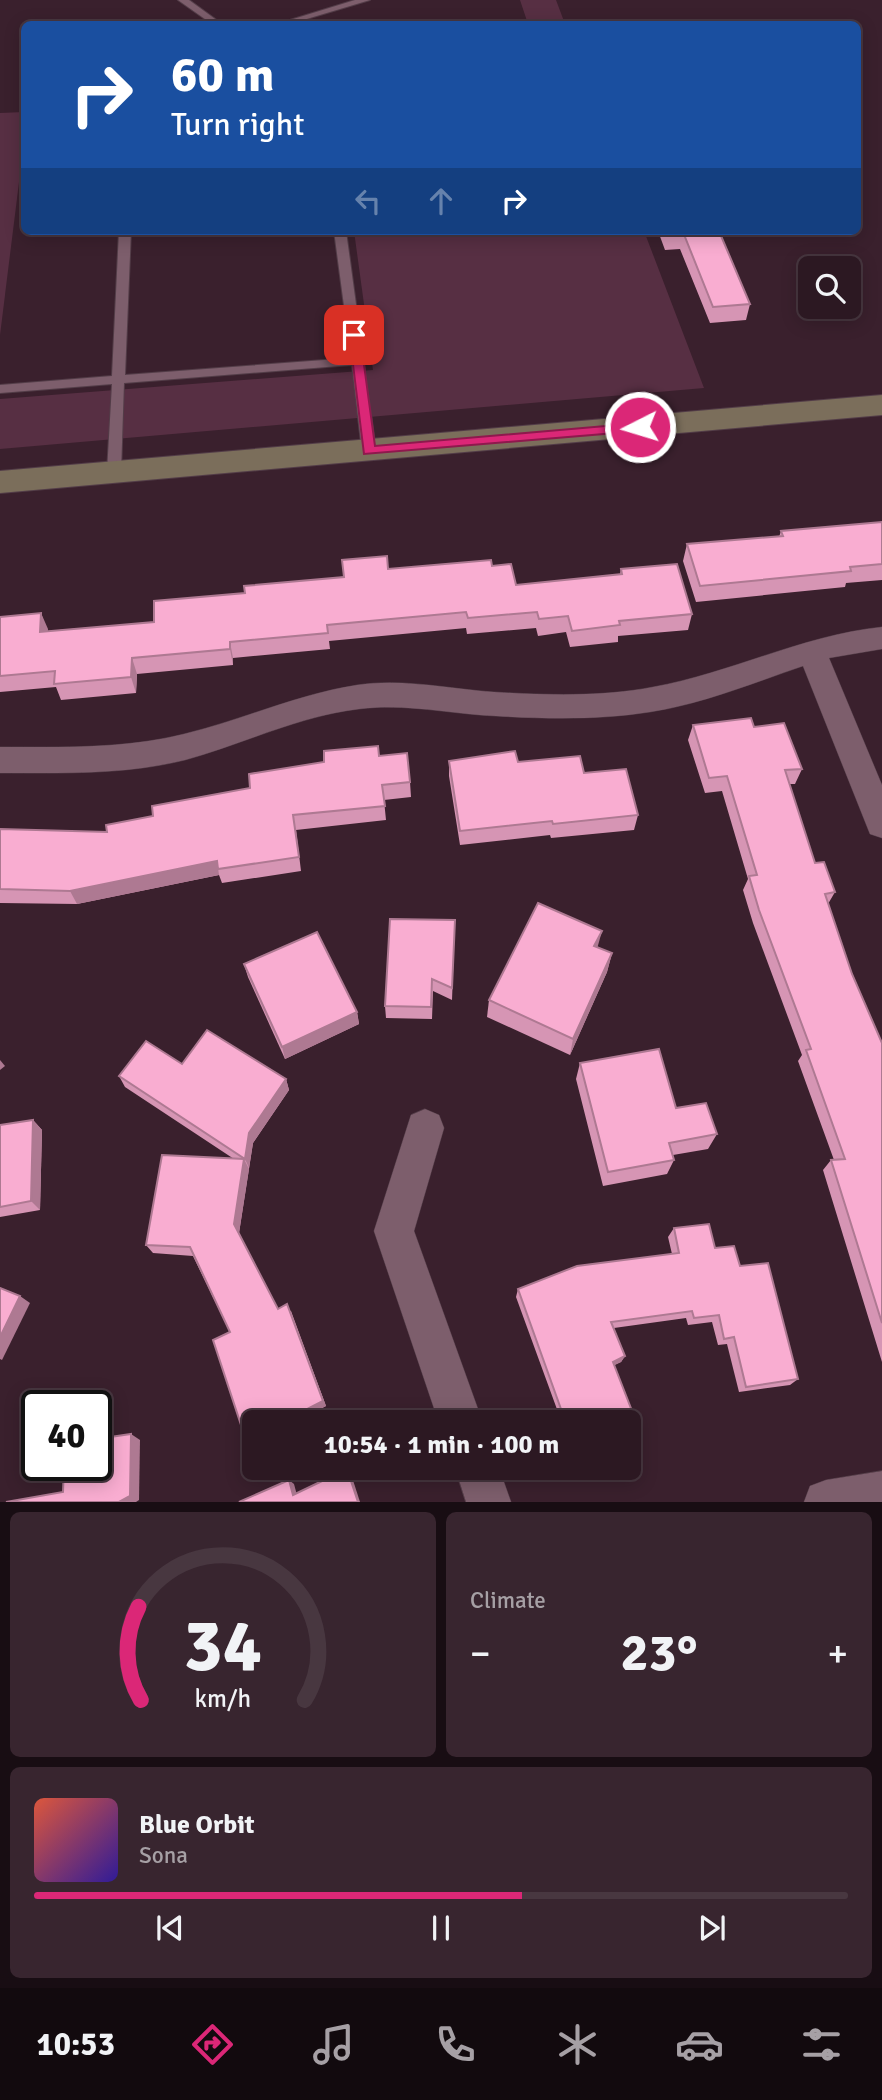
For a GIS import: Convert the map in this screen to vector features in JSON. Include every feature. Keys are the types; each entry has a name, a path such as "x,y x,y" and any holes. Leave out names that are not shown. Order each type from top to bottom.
{"street":[{"path":"0,482 882,405"},
{"path":"0,760 100,761 184,747 260,722 358,697 426,696 520,704 595,705 651,700 705,687 842,642 882,638"},
{"path":"812,652 882,824"},
{"path":"425,1128 394,1231 456,1410"},
{"path":"481,1480 489,1502"},
{"path":"827,1502 882,1493"}],"lane":[{"path":"183,0 213,21"},
{"path":"311,20 365,0"},
{"path":"114,472 125,235"},
{"path":"341,235 369,451"},
{"path":"0,388 357,360"}],"shaded area":[{"path":"520,0 556,0 564,21 527,21"},
{"path":"21,112 21,166 0,335 0,113"},
{"path":"355,235 646,235 704,388 0,449 0,399 373,370"}],"building":[{"path":"684,235 721,235 750,304 713,307"},
{"path":"882,522 882,564 850,567 851,571 700,586 687,544 783,536 781,531"},
{"path":"387,556 388,569 491,560 492,566 511,564 516,585 622,574 621,569 677,564 692,614 619,621 620,625 572,631 568,616 539,619 537,612 468,618 466,612 327,625 328,633 230,642 230,649 132,658 131,677 54,684 55,671 0,676 0,617 41,613 40,632 154,622 154,601 245,593 244,586 344,577 342,560"},
{"path":"751,718 754,727 784,723 802,769 785,770 815,863 824,862 835,892 825,894 852,974 882,1043 882,1323 831,1160 845,1159 806,1050 811,1049 759,910 749,876 757,875 727,776 709,778 693,725"},
{"path":"378,746 379,756 407,753 410,782 382,785 385,806 293,815 299,857 218,869 217,861 70,891 0,889 0,829 107,832 106,825 153,816 152,806 250,788 249,774 324,762 324,751"},
{"path":"515,751 518,762 580,756 584,773 626,769 638,815 460,831 449,761"},
{"path":"538,903 602,931 594,946 612,953 573,1039 489,1000"},
{"path":"390,919 455,920 452,988 432,979 431,1007 385,1006"},
{"path":"317,932 357,1012 282,1047 244,964"},
{"path":"207,1030 286,1079 249,1133 245,1159 119,1076 146,1041 182,1064"},
{"path":"659,1049 676,1108 706,1103 717,1134 669,1143 674,1160 608,1172 580,1063"},
{"path":"33,1120 31,1201 0,1207 0,1125"},
{"path":"162,1155 244,1159 234,1224 278,1309 287,1304 323,1401 305,1410 242,1410 242,1428 213,1340 230,1332 190,1247 146,1245"},
{"path":"709,1224 715,1248 734,1246 740,1266 768,1263 798,1379 746,1387 734,1337 724,1339 719,1315 694,1318 692,1311 611,1322 625,1356 613,1362 632,1410 561,1410 518,1289 577,1266 679,1253 674,1228"},
{"path":"0,1288 20,1296 0,1337"},
{"path":"131,1434 130,1496 119,1502 6,1502 63,1492 63,1481 112,1481 112,1437"},
{"path":"289,1480 293,1495 324,1480 351,1480 358,1502 239,1502"}],"route":[{"path":"354,335 369,451 640,427"}]}
